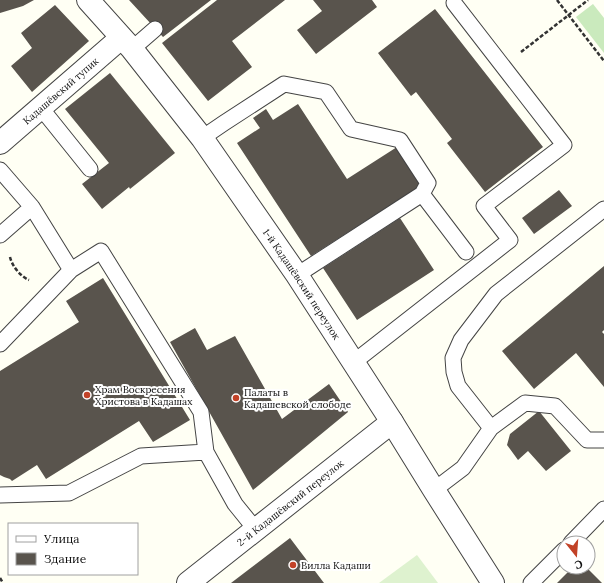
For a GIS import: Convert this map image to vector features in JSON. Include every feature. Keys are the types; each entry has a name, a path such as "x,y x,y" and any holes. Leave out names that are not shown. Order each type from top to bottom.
{"street":[{"name":"1-й Кадашёвский переулок","path":"88,0 127,44 202,138 298,275 493,583"},
{"name":"Кадашёвский тупик","path":"0,143 41,108 127,44"},
{"name":"2-й Кадашёвский переулок","path":"188,583 392,422"}],"lane":[{"path":"354,362 510,240 484,206 564,145 454,3"},
{"path":"127,44 155,29"},
{"path":"202,138 284,84 326,92 351,129 400,140 428,183 422,194 298,275"},
{"path":"41,108 90,169"},
{"path":"0,170 32,207 71,270"},
{"path":"422,194 466,252"},
{"path":"0,235 32,207"},
{"path":"491,428 458,386 454,372 453,358 461,340 496,294 604,209"},
{"path":"0,344 71,270 101,251 201,412 206,452 235,504 256,530"},
{"path":"434,490 463,468 491,428 525,403 556,406 587,440 604,440"},
{"path":"0,495 69,494 141,456 206,452"},
{"path":"579,535 604,510"},
{"path":"532,583 556,558"}],"path":[{"path":"557,0 604,61"},
{"path":"503,66 588,0"},
{"path":"14,223 9,248 10,259 16,270 25,278 37,284 54,287"},
{"path":"0,578 3,583"}],"green space":[{"path":"593,4 604,18 604,53 576,17"},
{"path":"417,555 438,583 379,583"}],"building":[{"path":"0,0 34,0 23,6 0,13"},
{"path":"129,0 211,0 163,37"},
{"path":"217,0 285,0 232,41 252,67 208,101 162,43"},
{"path":"313,0 372,0 377,7 316,54 297,30 322,11"},
{"path":"55,5 89,41 32,92 11,66 32,48 21,33"},
{"path":"435,9 543,147 485,192 447,143 452,139 416,92 411,96 378,53"},
{"path":"110,73 175,153 102,209 82,184 109,163 65,109"},
{"path":"298,104 347,179 397,147 422,185 311,256 237,143 260,128 253,118 266,109 273,120"},
{"path":"559,190 572,206 534,234 522,218"},
{"path":"400,218 434,270 357,320 323,268"},
{"path":"604,266 604,330 602,332 604,334 604,387 576,353 534,389 502,351"},
{"name":"Храм Воскресения Христова в Кадашах","path":"103,278 190,420 153,442 139,421 46,479 37,465 12,481 0,475 0,371 79,322 66,301"},
{"name":"Палаты в Кадашевской слободе","path":"195,328 207,350 235,336 282,419 329,384 348,412 253,490 170,342"},
{"path":"539,411 571,451 546,471 528,451 518,460 507,445 510,434"},
{"path":"290,538 324,583 231,583 252,567"},
{"path":"565,575 594,575 602,583 557,583"}],"place":[{"name":"Храм Воскресения Христова в Кадашах","path":"87,395"},
{"name":"Палаты в Кадашевской слободе","path":"236,398"},
{"name":"Вилла Кадаши","path":"293,565"}]}
